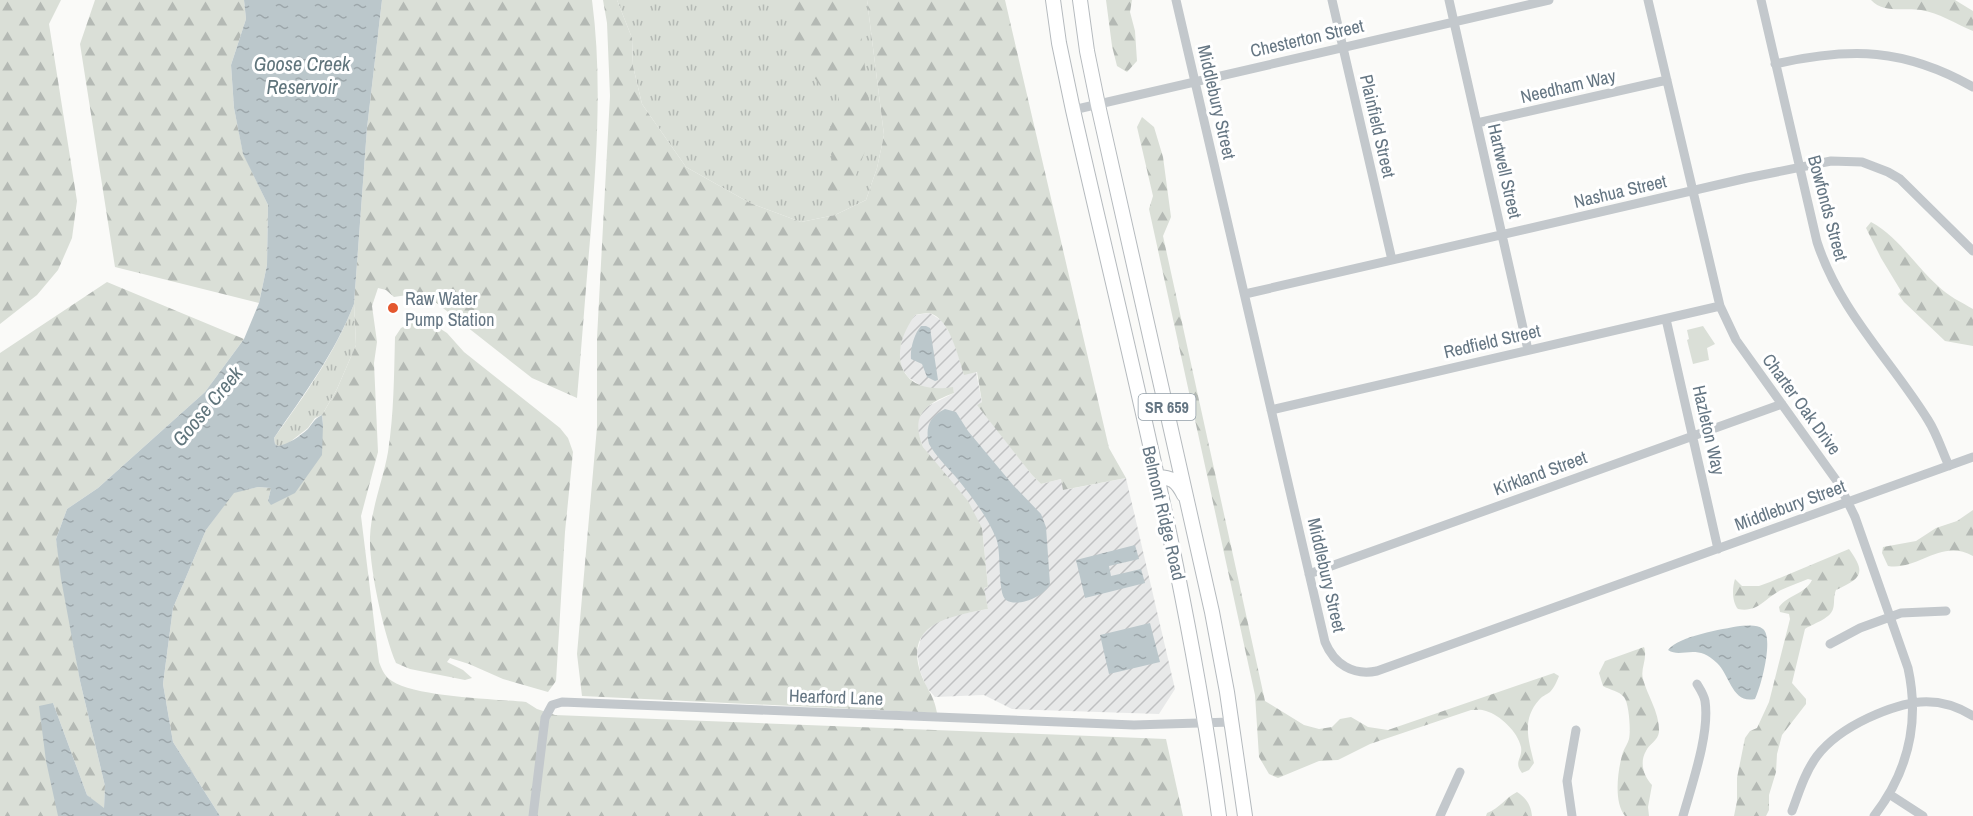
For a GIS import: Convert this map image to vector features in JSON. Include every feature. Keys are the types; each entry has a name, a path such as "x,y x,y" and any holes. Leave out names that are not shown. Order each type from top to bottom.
{"main road":[{"name":"Belmont Ridge Road","path":"1053,0 1073,110 1177,567 1206,724 1219,816"},
{"name":"Belmont Ridge Road","path":"1080,0 1098,105 1214,624 1245,816"},
{"path":"1156,477 1167,477 1177,482 1188,502"}],"street":[{"name":"Middlebury Street","path":"1176,0 1309,574 1329,651 1344,667 1366,673 1377,671 1949,466"},
{"name":"Plainfield Street","path":"1332,0 1392,260"},
{"name":"Hartwell Street","path":"1449,0 1528,350"},
{"name":"Chesterton Street","path":"1073,110 1549,0"},
{"name":"Charter Oak Drive","path":"1648,0 1720,306 1736,340 1839,484 1848,502 1908,668 1913,702 1913,727 1908,750 1889,795 1874,816"},
{"name":"Bowfonds Street","path":"1761,0 1817,242 1832,280 1852,314 1928,420 1949,466"},
{"path":"1775,64 1833,53 1873,54 1932,67 1973,87"},
{"name":"Needham Way","path":"1477,123 1667,80"},
{"name":"Nashua Street","path":"1245,294 1799,167 1847,160 1868,164 1888,172 1911,189 1973,251"},
{"name":"Redfield Street","path":"1272,410 1720,306"},
{"name":"Hazleton Way","path":"1666,319 1718,549"},
{"name":"Kirkland Street","path":"1309,574 1782,404"},
{"path":"1949,466 1973,457"},
{"path":"1830,644 1860,628 1890,616 1912,611 1946,611"},
{"path":"1683,816 1706,716 1705,698 1697,684"},
{"name":"Hearford Lane","path":"534,816 545,718 552,705 562,702 1114,724 1231,722"},
{"path":"1792,810 1810,766 1832,740 1860,722 1892,707 1913,702 1947,704 1973,716"},
{"path":"1572,816 1567,782 1576,730"},
{"path":"1440,816 1460,772"},
{"path":"1889,795 1923,816"}],"shaded area":[{"path":"930,313 942,321 953,339 964,374 976,372 982,402 978,405 1041,484 1061,479 1064,490 1126,478 1175,689 1159,714 1012,709 984,695 935,697 927,688 920,671 917,652 922,635 936,622 955,615 988,609 984,596 984,588 988,587 982,528 923,447 917,425 926,407 954,393 953,388 939,390 924,388 908,377 901,367 899,352 905,328 915,315"}],"green space":[{"path":"0,0 61,0 49,24 77,201 72,238 58,270 37,295 0,324"},
{"path":"95,0 244,0 246,19 231,65 234,108 243,153 268,205 267,265 259,303 115,267 80,44"},
{"path":"382,0 592,0 598,86 595,171 577,398 532,378 429,297 420,293 394,297 386,290 378,288 372,306 377,342 374,363 378,452 361,516 379,662 387,677 403,686 419,691 526,702 537,709 555,715 1166,739 1183,816 220,816 173,742 163,684 173,608 206,530 234,492 258,487 271,488 268,501 323,425 322,415 337,389 356,345 354,304 367,128"},
{"path":"603,0 617,0 632,38 633,66 642,104 686,167 750,203 801,222 835,215 866,200 877,168 884,135 867,0 1005,0 1109,448 1126,478 1063,490 1061,479 1041,484 977,405 982,402 977,372 964,375 948,330 936,316 929,313 915,315 901,344 900,358 903,369 910,379 920,385 935,388 953,387 954,393 928,406 923,412 919,419 919,436 923,447 968,501 982,528 988,587 984,588 988,609 946,619 925,633 919,643 917,657 921,674 937,713 582,696 577,654 597,427 597,338 610,96 607,23"},
{"path":"617,0 867,0 884,135 877,168 866,200 835,215 801,222 750,203 686,167 642,104 633,66 632,38"},
{"path":"780,0 857,0 869,101 870,138 853,183 831,195 823,182 832,159 827,134 839,109 839,93 821,87 800,57"},
{"path":"1106,0 1132,0 1130,12 1135,31 1137,61 1127,72 1117,66"},
{"path":"1871,0 1955,0 1973,11 1973,31 1928,11 1888,9"},
{"path":"1142,117 1154,127 1163,157 1171,217 1163,236 1265,701 1304,725 1319,729 1332,727 1340,719 1351,717 1368,727 1388,730 1554,673 1559,676 1554,686 1539,700 1530,715 1528,731 1534,763 1529,770 1522,773 1519,769 1521,747 1508,725 1486,711 1471,710 1370,744 1338,760 1319,761 1278,778 1269,774 1259,757 1255,695 1149,209 1153,196 1137,127"},
{"path":"1871,222 1890,236 1942,290 1973,309 1973,346 1945,341 1904,302 1898,294 1901,291 1866,228"},
{"path":"107,282 244,339 205,392 98,488 67,509 56,539 80,681 105,786 104,809 87,795 53,703 59,816 0,816 0,353"},
{"path":"354,304 356,345 337,389 322,415 315,418 308,428 286,445 278,446 274,438 329,357"},
{"path":"422,317 447,333 464,352 560,428 568,438 573,452 565,532 556,681 548,692 503,679 450,658 447,662 463,670 472,678 465,680 410,669 396,663 391,651 375,583 370,550 371,526 390,438 395,337 401,328"},
{"path":"1703,326 1715,344 1707,348 1709,360 1693,364 1687,330"},
{"path":"1973,510 1973,556 1961,551 1950,551 1909,564 1888,566 1882,553 1883,547 1916,541 1936,528 1957,521"},
{"path":"1849,549 1858,564 1859,574 1851,582 1836,590 1831,613 1805,629 1792,683 1806,699 1806,704 1782,735 1777,754 1776,772 1769,795 1769,810 1766,816 1734,816 1737,801 1737,778 1745,738 1750,731 1757,728 1769,702 1790,619 1789,614 1780,612 1779,607 1787,599 1805,589 1812,580 1808,579 1775,593 1756,607 1745,610 1738,609 1735,603 1733,591 1735,579 1742,586 1759,586"},
{"path":"1644,647 1643,679 1655,711 1659,732 1657,738 1647,749 1643,760 1645,773 1652,785 1648,807 1649,816 1625,816 1619,802 1618,776 1623,752 1630,735 1626,700 1617,692 1603,686 1599,673 1605,661"},
{"path":"1517,792 1528,802 1532,816 1486,816 1487,813"}],"water":[{"name":"Goose Creek Reservoir","path":"244,0 382,0 367,128 354,304 328,356 274,438 278,446 290,442 305,432 322,415 322,455 295,493 271,505 268,501 271,488 258,487 234,493 206,530 173,608 163,684 173,742 220,816 58,816 46,761 39,706 53,703 87,795 104,808 105,786 80,681 61,579 56,539 67,509 98,488 205,392 244,339 259,303 267,265 268,205 243,154 234,108 231,65 246,19"},
{"path":"921,326 930,328 938,380 935,381 927,377 922,364 911,359 913,342"},
{"path":"945,409 956,412 968,431 1013,485 1041,514 1046,527 1050,584 1043,593 1031,600 1017,603 1006,600 1003,596 996,538 983,513 929,444 930,423 935,415"},
{"path":"1135,545 1139,559 1109,566 1111,576 1141,569 1145,583 1085,598 1076,560"},
{"path":"1150,623 1160,662 1109,674 1100,635"},
{"path":"1740,626 1758,626 1766,634 1767,652 1755,699 1747,699 1736,693 1717,663 1702,653 1679,653 1668,650 1691,637"}],"place":[{"name":"Raw Water Pump Station","path":"393,308"}],"water label":[{"name":"Goose Creek","path":"207,406"}]}
